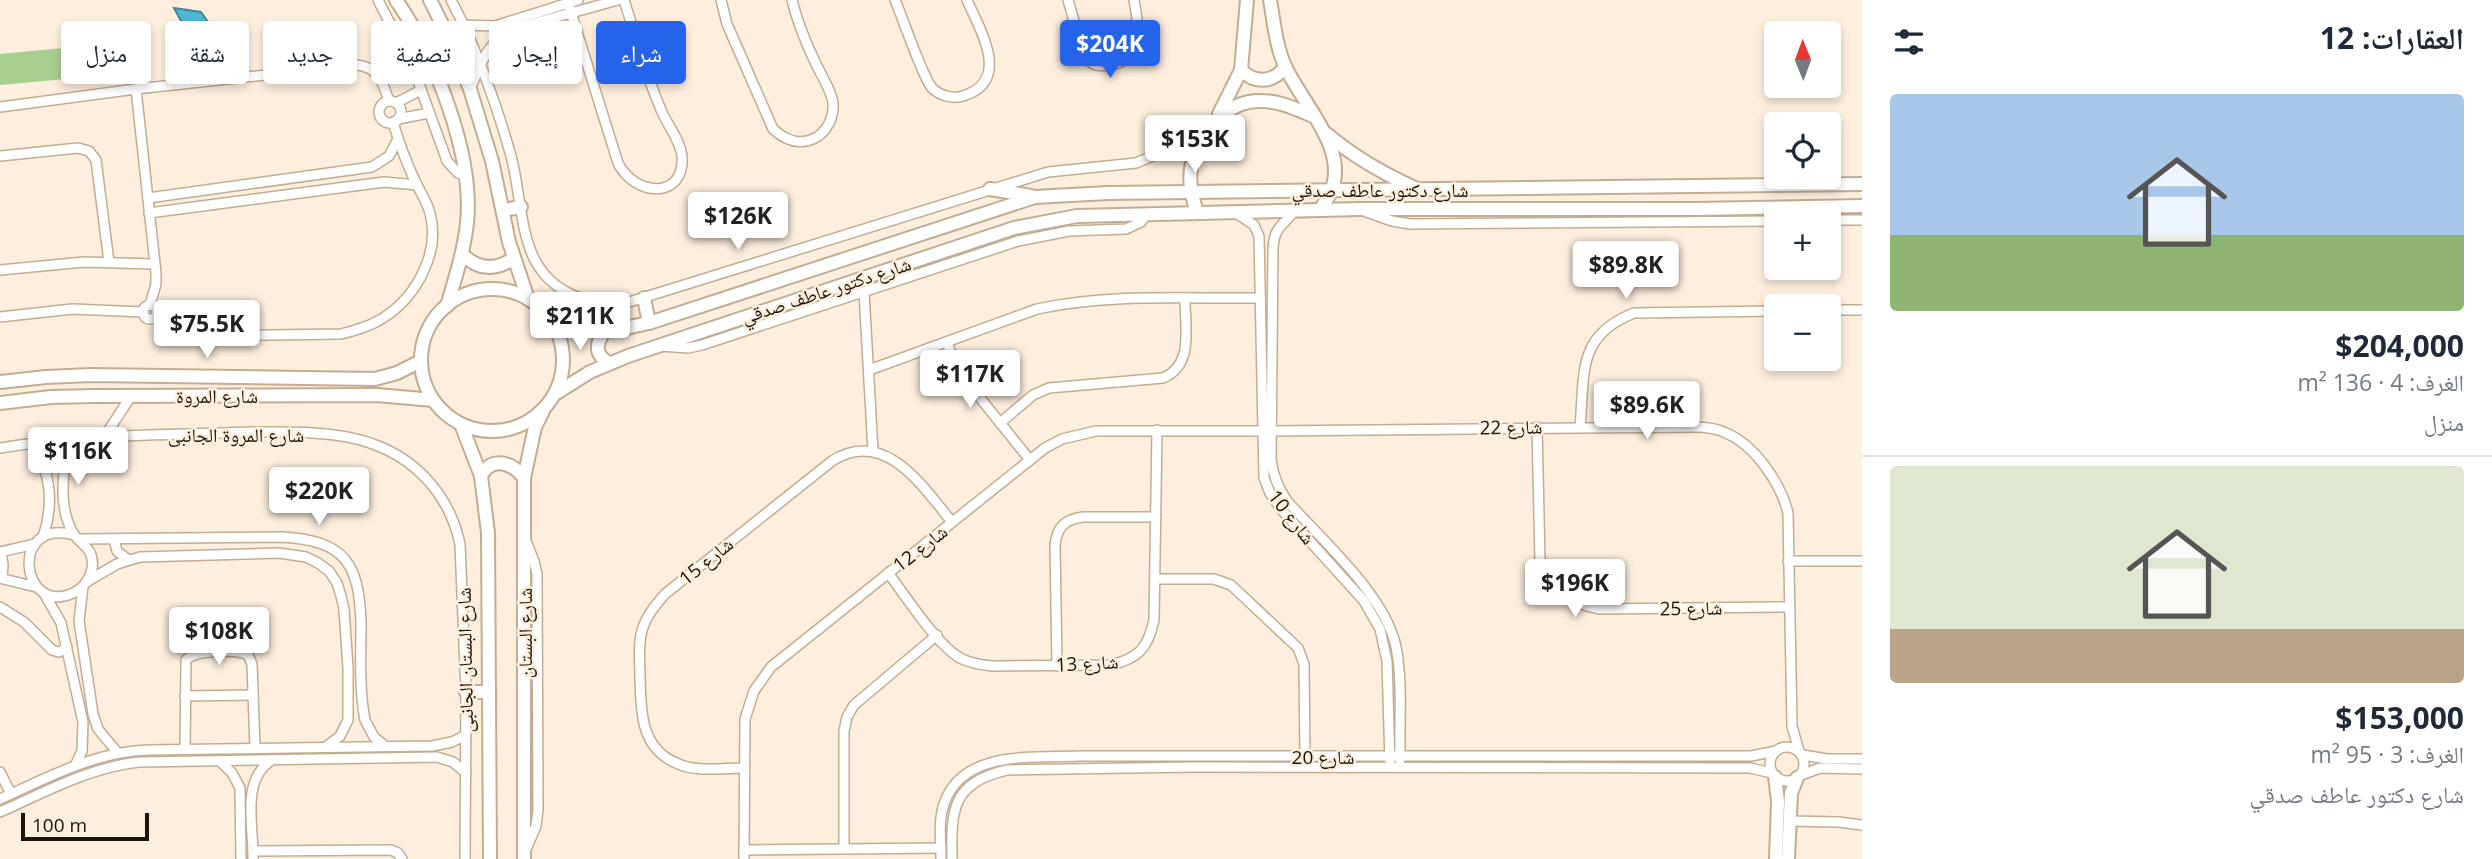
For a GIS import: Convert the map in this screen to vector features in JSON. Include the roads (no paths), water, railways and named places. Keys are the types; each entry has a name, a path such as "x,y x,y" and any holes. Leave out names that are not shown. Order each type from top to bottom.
{"street":[{"path":"378,0 389,21"},
{"path":"396,0 408,21"},
{"path":"430,0 470,89 492,161 514,258 528,299"},
{"path":"451,0 462,21"},
{"path":"475,25 495,26 573,5 618,0"},
{"path":"573,5 618,163 624,174 634,183 659,189 671,185 677,177 682,156 680,145 662,112 624,0"},
{"path":"721,0 727,24 773,130 784,139 798,142 813,139 823,133 833,112 832,100 792,0"},
{"path":"895,0 930,85 943,95 953,97 963,96 983,85 990,69 984,40 967,0"},
{"path":"1069,0 1084,56 1098,67 1120,64 1134,53 1137,36 1134,0"},
{"path":"1197,214 1191,192 1193,160 1241,70 1247,0"},
{"path":"1270,0 1274,28 1285,67 1330,143 1334,158 1332,190 1320,210"},
{"path":"470,89 492,43 502,34 573,5"},
{"path":"475,52 511,156 528,244 535,261 558,288 582,300 609,305 644,298 1048,172 1136,163 1208,132"},
{"path":"0,107 136,89 358,65 372,68 401,111 395,121 398,139 429,209 432,222 431,249 419,280 408,296 378,321 341,334 203,336 173,328 156,316 150,319 147,309 156,284 136,89"},
{"path":"1241,70 1253,79 1260,80 1275,77 1285,67"},
{"path":"419,84 447,161 458,173 466,176"},
{"path":"439,84 462,153 468,220 462,254 447,306 428,331 421,361 424,381 433,400 446,414 461,424 482,431 504,430 525,424 543,411 562,378 563,351 555,326 544,312 528,299 508,291 486,290 465,295 447,306"},
{"path":"421,90 381,106 380,116 384,120 395,121 429,113"},
{"path":"1218,117 1235,105 1259,100 1284,103 1313,116"},
{"path":"1322,130 1351,154 1384,174 1419,189"},
{"path":"148,198 372,167 388,156 398,139"},
{"path":"0,156 78,148 84,148 94,155 110,262"},
{"path":"276,180 278,196"},
{"path":"149,213 391,181 417,185"},
{"name":"شارع دكتور عاطف صدقي","path":"544,312 571,326 604,332 649,323 1035,197 1191,192 1862,184"},
{"path":"990,188 1035,197"},
{"name":"شارع دكتور عاطف صدقي","path":"555,394 608,363 1014,228 1077,216 1360,209 1697,216 1862,206"},
{"path":"503,210 521,207"},
{"name":"شارع 10","path":"1294,211 1280,224 1274,235 1264,478 1270,494 1280,508 1364,601 1380,629 1387,661 1395,769"},
{"name":"شارع 10","path":"1235,212 1254,225 1259,236 1267,431"},
{"path":"660,346 688,348 702,345 1035,237 1069,231 1126,229 1141,222 1146,215"},
{"path":"1697,216 1764,220"},
{"path":"1841,220 1862,220"},
{"path":"462,254 477,266 487,268 506,264 514,258"},
{"path":"0,270 51,264 153,264"},
{"path":"864,292 873,451 889,457 909,471 952,522"},
{"path":"644,298 649,323"},
{"path":"869,370 1037,309 1059,304 1113,300 1261,298"},
{"path":"1000,423 1033,395 1049,388 1067,384 1163,378 1175,373 1182,363 1184,351 1185,299"},
{"path":"0,317 72,309 147,309"},
{"path":"1841,310 1862,310"},
{"path":"1580,427 1588,351 1599,334 1615,321 1634,313 1764,311"},
{"path":"604,332 598,341 597,350 601,358 608,363"},
{"path":"947,342 956,368 1030,460"},
{"name":"شارع المروة","path":"0,382 68,375 375,379 397,373 421,361"},
{"name":"شارع المروة","path":"0,403 51,397 131,396 363,395 433,400"},
{"path":"105,436 131,396"},
{"name":"شارع البستان","path":"524,856 524,478 535,427 543,411"},
{"name":"شارع البستان","path":"461,424 481,476 488,533 489,859"},
{"name":"شارع 22","path":"1267,431 1537,427 1712,428 1742,442 1770,474 1784,499 1787,513 1792,726 1801,753"},
{"name":"شارع 25","path":"1537,427 1540,561 1548,580 1561,595 1579,605 1599,609 1789,607"},
{"name":"شارع 13","path":"888,573 954,654 977,664 1111,665 1128,661 1142,651 1151,637 1154,620 1157,430"},
{"name":"شارع 12","path":"744,855 745,719 754,691 771,667 1045,448 1080,433 1096,431 1267,431"},
{"name":"شارع المروة الجانبى","path":"0,448 105,436 262,432 331,436 372,443 421,473"},
{"path":"71,438 63,477 64,497 77,537 91,554 92,572 86,584 79,621 93,714 98,730 117,752"},
{"path":"33,443 42,459 50,490 50,506 39,541 30,552 28,571 61,623 67,647 83,722 82,751 76,764"},
{"name":"شارع 15","path":"743,768 694,768 674,763 658,751 646,735 641,716 639,657 645,622 650,611 665,594 832,461 855,451 873,451"},
{"path":"481,476 490,466 505,463 512,465 524,478"},
{"name":"شارع البستان الجانبى","path":"421,473 448,508 460,544 466,692 465,859"},
{"path":"1057,666 1055,545 1056,534 1062,524 1072,518 1083,517 1156,517"},
{"path":"325,747 340,736 348,720 344,609 337,583 318,563 306,557 279,553 140,556 127,559 75,593 64,596 1,578 3,565 0,552 39,541 52,533 64,532 77,537 114,539 299,538 327,545 349,564 359,586 364,717 370,732 385,746"},
{"path":"114,539 117,551 127,559"},
{"path":"1788,561 1862,561"},
{"path":"1155,579 1214,579 1231,585 1298,648 1304,664 1302,757 1299,768"},
{"path":"0,607 24,622 52,650 59,652 67,647"},
{"path":"844,849 844,731 847,717 854,705 937,635"},
{"path":"185,750 185,664 189,656 197,653 240,652 251,659 255,748"},
{"path":"466,692 489,692"},
{"path":"185,696 253,695"},
{"path":"348,720 359,721 364,717"},
{"path":"1776,859 1777,793 1770,760 1789,735 1792,726"},
{"path":"83,737 92,736 98,730"},
{"path":"0,799 76,764 117,752 428,746 445,744 466,734"},
{"path":"428,746 428,757"},
{"path":"1778,750 1788,747 1827,759 1862,759"},
{"path":"293,748 293,760"},
{"name":"شارع 20","path":"941,859 944,804 957,782 977,766 1006,760 1078,756 1751,756 1778,750"},
{"path":"1788,859 1791,793 1805,764 1801,753"},
{"path":"0,812 93,772 115,765 139,762 428,757 448,760 466,773"},
{"path":"272,760 258,773 252,788 253,855 391,850 398,853 402,859"},
{"path":"219,761 232,773 240,788 241,859"},
{"name":"شارع 20","path":"952,859 955,807 967,788 985,775 1007,770 1750,768 1774,775"},
{"path":"1774,775 1787,782 1820,768 1862,769"},
{"path":"0,772 11,794"},
{"path":"52,775 57,787"},
{"path":"240,788 252,788"},
{"path":"1789,821 1838,821 1862,825"},
{"path":"744,855 844,849 941,848"}],"water":[{"path":"174,8 201,12 207,21 181,21"}]}
